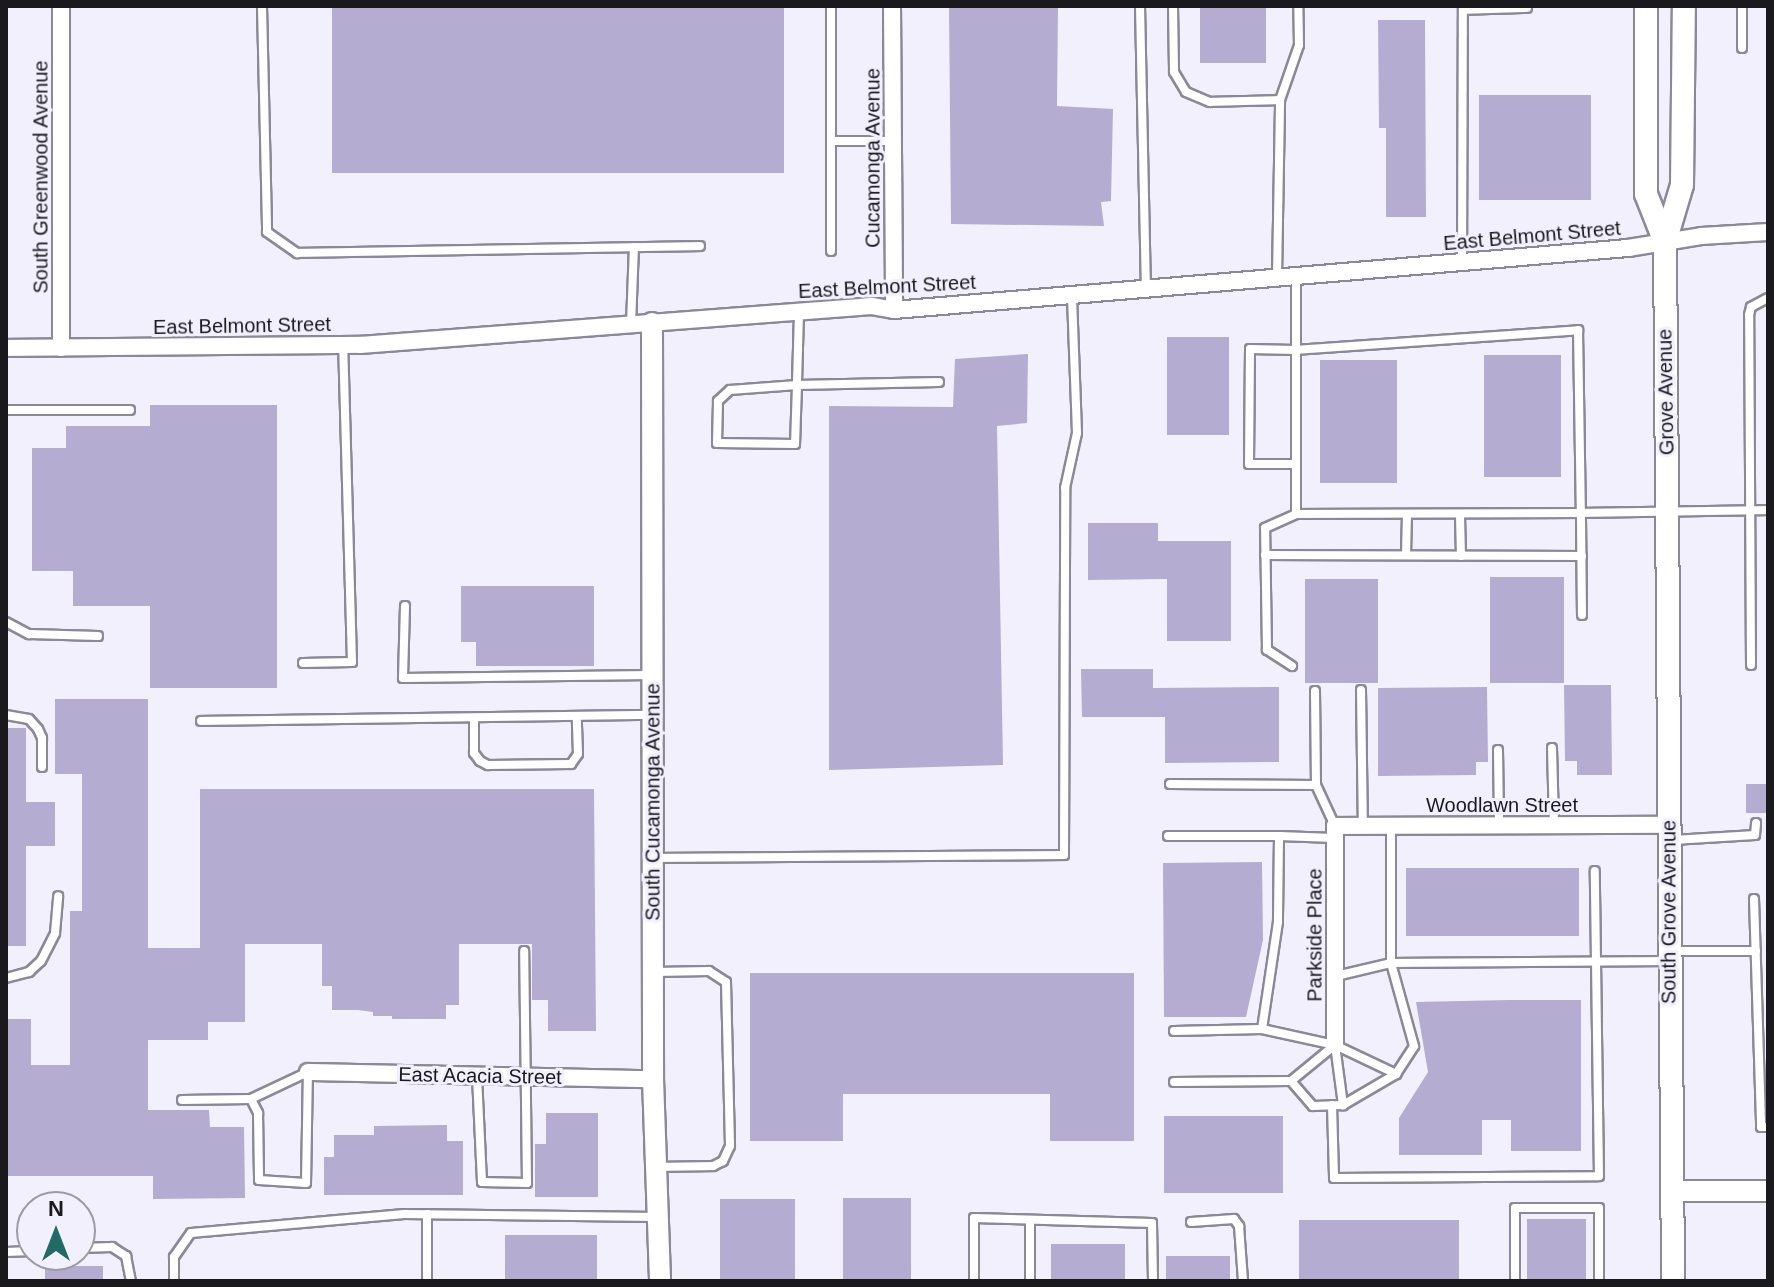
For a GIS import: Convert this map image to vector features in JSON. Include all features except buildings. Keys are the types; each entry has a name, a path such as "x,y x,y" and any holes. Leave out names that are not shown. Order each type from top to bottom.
{"main road":[{"name":"Grove Avenue","path":"1646,6 1646,194 1665,242"},
{"name":"Grove Avenue","path":"1667,543 1665,242 1682,185 1684,6"},
{"name":"South Grove Avenue","path":"1667,543 1673,1281"}],"street":[{"name":"South Greenwood Avenue","path":"61,6 61,348"},
{"name":"Cucamonga Avenue","path":"892,6 894,310"},
{"name":"East Belmont Street","path":"6,348 343,345 872,306 894,310 1462,262 1768,232"},
{"name":"South Cucamonga Avenue","path":"652,323 653,1079 660,1281"},
{"name":"Woodlawn Street","path":"1335,832 1363,826 1554,825 1668,833"},
{"name":"Parkside Place","path":"1335,832 1335,1045"},
{"name":"East Acacia Street","path":"308,1072 653,1079"},
{"path":"1672,1191 1768,1191"}],"lane":[{"path":"262,6 267,232 297,253 700,246"},
{"path":"831,6 831,251"},
{"path":"1140,6 1146,288"},
{"path":"1173,6 1174,72 1186,92 1210,102 1280,100"},
{"path":"1277,277 1280,100 1299,45 1298,6"},
{"path":"1742,6 1742,48"},
{"path":"1462,262 1463,10 1527,8"},
{"path":"831,141 893,141"},
{"path":"631,324 634,247"},
{"path":"1296,276 1296,514"},
{"path":"653,858 1064,855 1065,488 1077,433 1072,294"},
{"path":"1751,665 1749,315 1751,307 1768,298"},
{"path":"799,311 797,385 795,444 717,443 718,401 730,390 797,385 939,382"},
{"path":"1294,464 1249,464 1250,349 1295,350 1578,330 1582,615"},
{"path":"303,663 352,662 343,345"},
{"path":"6,410 130,410"},
{"path":"1292,666 1267,650 1265,528 1296,514 1460,516 1768,510"},
{"path":"1406,555 1407,515"},
{"path":"1460,516 1461,556"},
{"path":"1265,555 1582,556"},
{"path":"405,606 403,678 653,675"},
{"path":"6,622 29,634 98,636"},
{"path":"1361,690 1363,826"},
{"path":"1168,836 1279,836 1335,832 1316,785 1315,691"},
{"path":"6,715 29,719 38,729 42,738 42,767"},
{"path":"201,721 653,715"},
{"path":"474,718 474,753 488,765 571,764 578,754 577,716"},
{"path":"1552,748 1554,825"},
{"path":"1498,750 1499,825"},
{"path":"1170,784 1316,785"},
{"path":"1668,833 1755,835 1756,823"},
{"path":"1291,1081 1313,1106 1343,1105 1396,1074 1414,1046 1391,963 1391,826"},
{"path":"1262,1029 1278,922 1279,836"},
{"path":"1332,1105 1334,1178 1599,1176 1595,871"},
{"path":"6,978 29,972 41,961 55,933 58,896"},
{"path":"1754,899 1761,1127 1768,1127"},
{"path":"477,1076 482,1182 527,1183 524,951"},
{"path":"1335,976 1391,963 1596,962 1756,951"},
{"path":"653,972 709,971 726,982 728,995 730,1146 723,1161 713,1166 656,1167"},
{"path":"1174,1031 1262,1029 1335,1045 1396,1074"},
{"path":"1174,1082 1291,1081 1335,1045"},
{"path":"1335,1045 1343,1105"},
{"path":"182,1100 251,1099 308,1072 306,1183 259,1180 258,1113 251,1099"},
{"path":"1515,1281 1515,1208 1599,1208 1599,1281"},
{"path":"174,1281 174,1257 191,1233 427,1214 658,1217"},
{"path":"427,1214 427,1281"},
{"path":"974,1281 974,1218 1152,1223 1153,1281"},
{"path":"1191,1222 1234,1219 1239,1226 1243,1281"},
{"path":"1030,1220 1030,1281"},
{"path":"96,1248 112,1247 126,1256 131,1281"}]}
